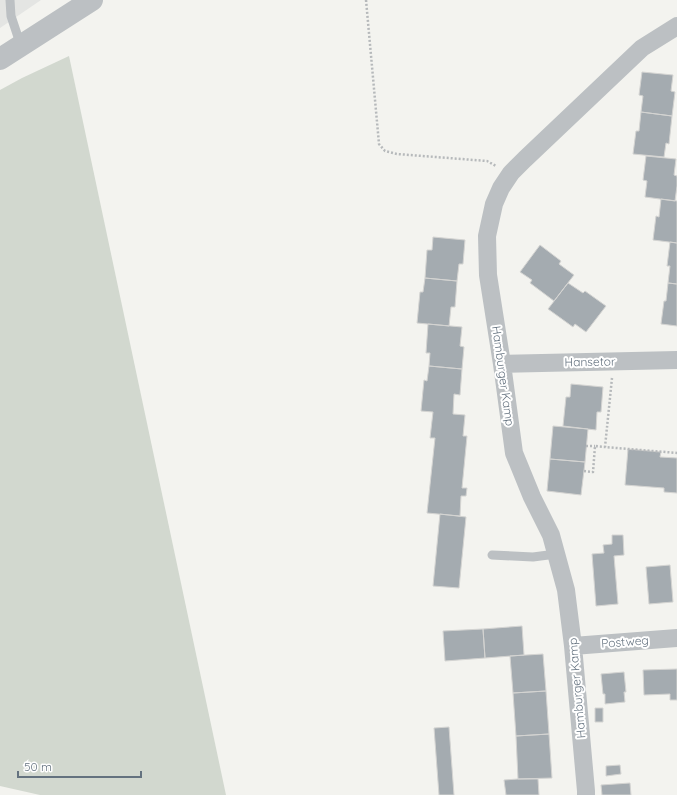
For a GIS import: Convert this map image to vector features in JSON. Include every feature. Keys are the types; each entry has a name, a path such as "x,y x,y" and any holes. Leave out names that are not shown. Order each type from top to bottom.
{"street":[{"path":"0,59 92,0"},
{"name":"Hamburger Kamp","path":"586,795 573,646 566,590 551,535 532,497 514,453 488,275 487,236 494,204 501,188 511,173 642,48 677,26"},
{"name":"Hansetor","path":"502,364 677,360"},
{"name":"Postweg","path":"573,646 677,638"}],"lane":[{"path":"10,0 11,16 21,46"},
{"path":"492,555 533,556 556,554"}],"path":[{"path":"366,0 379,144 384,151 397,154 486,161 511,173"},
{"path":"605,447 613,362"},
{"path":"586,446 677,452"},
{"path":"584,471 593,472 595,446"}],"shaded area":[{"path":"0,0 41,0 0,28"},
{"path":"69,56 226,795 40,795 0,786 0,90"}],"building":[{"path":"642,72 673,75 671,91 675,92 672,116 641,112 643,96 639,95"},
{"path":"641,112 672,116 669,144 666,143 664,157 633,154 636,131 639,131"},
{"path":"646,156 676,159 674,175 677,176 677,186 675,201 645,197 647,181 643,180"},
{"path":"661,199 677,201 677,243 653,240 656,216 659,217"},
{"path":"433,237 465,240 463,264 459,264 457,281 425,278 427,250 432,250"},
{"path":"670,242 677,243 677,284 668,283 670,266 667,266"},
{"path":"540,245 561,261 559,264 574,275 554,301 530,283 532,280 520,272"},
{"path":"425,278 457,281 455,307 451,307 449,326 417,323 420,292 423,292"},
{"path":"568,283 583,293 585,291 606,306 586,332 575,324 573,327 548,309"},
{"path":"668,283 677,284 677,326 661,324"},
{"path":"428,324 462,327 460,346 464,347 462,369 429,366 430,353 426,353"},
{"path":"429,366 462,369 460,395 454,394 453,414 465,415 463,436 467,436 462,488 467,488 466,496 461,496 460,516 427,513 435,438 430,438 433,412 421,411 424,380 427,381"},
{"path":"571,384 603,387 601,412 597,412 596,430 563,426 566,397 570,397"},
{"path":"553,426 588,429 585,462 550,459"},
{"path":"628,449 661,452 660,457 677,458 677,493 664,492 664,488 625,485"},
{"path":"550,459 585,462 581,495 547,491"},
{"path":"440,514 466,517 459,588 433,586"},
{"path":"612,535 623,535 624,555 614,556 618,604 596,606 592,554 604,553 603,545 612,544"},
{"path":"670,565 673,602 649,604 646,567"},
{"path":"522,626 524,655 485,658 483,629"},
{"path":"483,629 485,658 445,661 443,631"},
{"path":"543,654 546,691 513,693 510,656"},
{"path":"677,669 677,700 670,700 670,694 644,695 643,670"},
{"path":"624,672 626,692 624,692 625,702 605,704 605,694 603,694 601,674"},
{"path":"546,691 549,734 516,736 513,693"},
{"path":"595,708 603,708 603,722 595,722"},
{"path":"449,727 454,795 439,795 434,728"},
{"path":"549,734 552,778 518,779 516,736"},
{"path":"620,765 621,774 606,776 606,766"},
{"path":"538,779 539,795 506,795 504,780"},
{"path":"630,783 631,795 602,795 601,785"}]}
